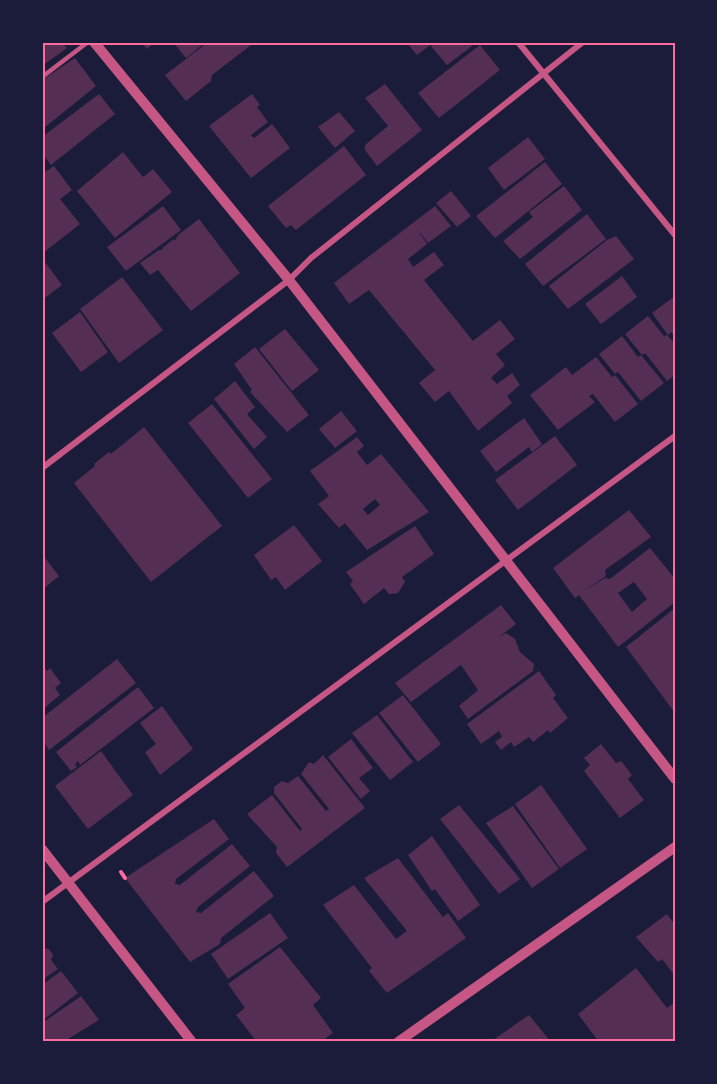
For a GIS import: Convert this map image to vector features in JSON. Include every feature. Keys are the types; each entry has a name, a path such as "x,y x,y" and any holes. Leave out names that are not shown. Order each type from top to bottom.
{"street":[{"path":"94,42 289,280 675,779"},
{"path":"518,42 675,235"},
{"path":"42,468 289,280 311,258 583,42"},
{"path":"42,902 675,436"},
{"path":"398,1042 675,847"},
{"path":"42,849 192,1042"}],"lane":[{"path":"42,77 88,42"}],"path":[{"path":"121,872 125,878"}],"building":[{"path":"42,42 62,42 67,48 42,66"},
{"path":"141,42 155,42 147,49"},
{"path":"173,42 206,42 186,58"},
{"path":"208,42 255,42 212,75 211,81 186,101 165,75"},
{"path":"406,42 434,42 417,55"},
{"path":"437,42 470,42 472,46 447,65 431,46"},
{"path":"480,45 500,70 439,118 418,93"},
{"path":"75,58 96,86 44,128 42,80"},
{"path":"385,84 422,130 377,166 365,150 365,145 388,126 365,98"},
{"path":"99,94 115,114 51,165 42,153 42,137"},
{"path":"252,94 260,105 257,107 268,122 251,135 254,138 272,124 290,148 251,178 209,126"},
{"path":"339,112 355,131 335,148 318,127"},
{"path":"528,137 545,159 504,190 488,168"},
{"path":"344,146 366,175 296,230 291,225 286,228 268,206"},
{"path":"123,152 143,177 153,169 172,192 115,238 77,191"},
{"path":"545,162 562,184 495,238 476,216"},
{"path":"54,166 72,190 60,199 80,224 43,253 42,174"},
{"path":"564,186 582,210 520,259 503,241 533,217 529,212"},
{"path":"451,191 471,216 457,227 436,203"},
{"path":"163,206 181,230 126,271 107,247"},
{"path":"435,206 451,226 428,243 417,229 427,244 408,259 413,267 434,252 444,265 424,280 473,341 500,320 515,339 496,354 505,365 491,378 497,384 512,373 520,385 507,396 512,403 478,431 449,391 435,402 419,383 435,370 369,290 349,304 334,283"},
{"path":"587,214 606,239 543,286 525,264"},
{"path":"199,219 240,273 191,311 158,270 150,275 140,263 159,250 163,250 162,248 174,239 175,241 178,235"},
{"path":"616,236 634,259 568,309 549,286 607,240"},
{"path":"42,258 62,285 42,300"},
{"path":"622,276 637,297 601,324 585,304"},
{"path":"122,277 163,330 119,363 80,309"},
{"path":"675,296 675,337 671,332 668,335 652,313"},
{"path":"80,312 108,352 81,372 52,333"},
{"path":"648,316 664,336 667,335 675,344 675,375 667,381 645,353 642,355 625,334"},
{"path":"285,329 319,370 292,391 259,349"},
{"path":"622,336 638,357 641,355 664,383 641,401 618,372 615,374 599,354"},
{"path":"255,347 309,415 287,432 250,392 252,390 234,364"},
{"path":"596,357 612,377 615,375 638,404 615,422 593,394 589,396 595,402 558,430 530,395 566,367 572,375"},
{"path":"235,381 255,407 247,414 267,437 254,449 214,399"},
{"path":"212,404 272,479 248,498 188,423"},
{"path":"341,411 357,431 335,448 319,429"},
{"path":"524,418 542,444 532,452 529,447 496,472 480,451"},
{"path":"144,427 222,526 151,582 74,483 109,452 111,454"},
{"path":"555,436 577,465 518,510 495,480"},
{"path":"357,437 364,446 357,452 367,465 381,454 429,512 367,550 345,523 339,528 318,504 329,496 310,471","holes":["375,499 380,505 368,515 363,509"]},
{"path":"629,510 651,537 605,570 606,576 584,591 605,578 610,579 650,548 675,579 675,602 618,647 579,595 575,598 553,568","holes":["634,582 647,599 632,612 618,593"]},
{"path":"294,525 322,561 285,590 276,577 271,580 254,555"},
{"path":"415,526 434,554 402,577 405,582 398,593 389,594 384,588 364,604 350,584 353,581 346,572"},
{"path":"42,554 59,576 42,590"},
{"path":"501,605 516,624 499,637 506,633 515,639 520,652 534,664 533,671 468,719 459,706 478,690 461,665 411,702 395,683"},
{"path":"675,608 675,713 626,647"},
{"path":"117,659 136,683 49,750 42,740 42,718"},
{"path":"42,664 47,671 50,668 61,683 55,688 60,695 42,710"},
{"path":"539,671 556,695 553,698 568,718 550,733 548,730 533,742 529,737 514,747 511,742 501,750 495,742 502,737 499,731 481,744 467,724"},
{"path":"138,687 154,708 80,765 78,761 75,764 77,767 71,771 56,752"},
{"path":"403,695 441,744 418,762 379,713"},
{"path":"162,706 193,749 160,775 145,752 156,744 140,723"},
{"path":"377,715 413,762 390,780 352,733"},
{"path":"351,739 373,768 359,778 370,791 361,799 328,757"},
{"path":"601,744 616,763 621,761 632,775 628,779 644,800 620,818 584,771 590,765 584,758"},
{"path":"101,751 133,795 88,829 55,786"},
{"path":"323,755 365,808 287,867 276,853 277,847 247,814 272,795 300,831 302,829 274,793 274,787 282,781 288,783 298,776 326,811 329,809 301,774 309,762 314,764"},
{"path":"541,785 587,849 560,868 515,804"},
{"path":"459,805 520,879 499,894 440,819"},
{"path":"513,806 559,869 532,888 486,823"},
{"path":"214,819 229,839 176,879 175,884 180,885 232,844 250,866 198,907 196,912 201,913 254,871 274,896 221,938 220,944 190,962 125,878"},
{"path":"432,836 480,905 458,921 435,889 432,891 408,855"},
{"path":"398,858 443,917 448,913 466,938 387,993 369,971 372,968 323,905 354,885 396,939 407,931 364,878"},
{"path":"270,913 288,938 228,979 211,954"},
{"path":"667,914 675,925 675,976 662,959 658,962 636,937"},
{"path":"280,947 321,998 313,1005 333,1033 320,1042 257,1042 236,1015 245,1008 228,984"},
{"path":"42,948 49,949 53,955 51,960 58,969 42,980"},
{"path":"636,968 667,1008 675,1002 675,1042 599,1042 578,1014"},
{"path":"61,971 78,993 42,1021 42,985"},
{"path":"81,996 99,1020 63,1042 42,1042 42,1023"},
{"path":"529,1015 551,1042 490,1042"}]}
